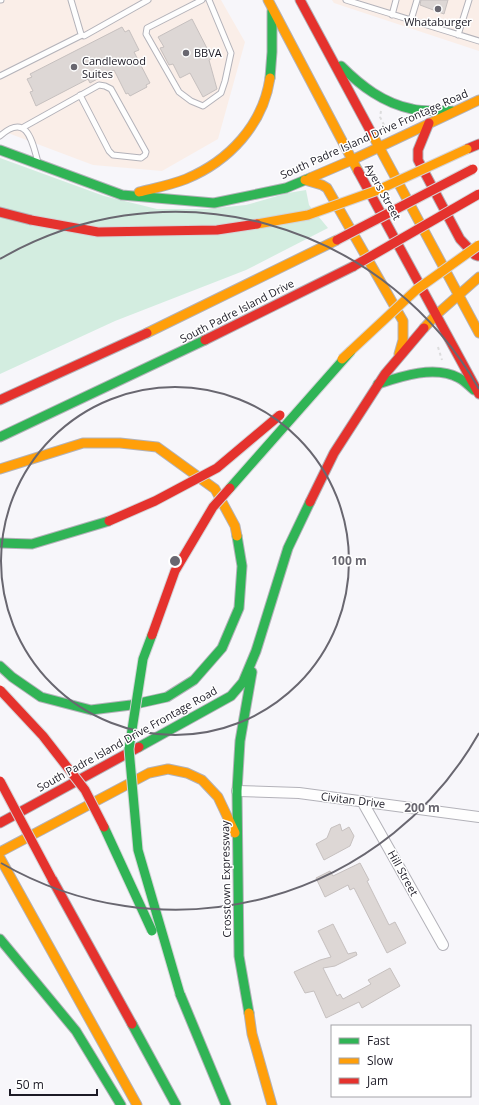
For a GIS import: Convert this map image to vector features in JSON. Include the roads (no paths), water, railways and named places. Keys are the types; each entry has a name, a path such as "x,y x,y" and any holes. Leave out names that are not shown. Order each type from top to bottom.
{"main road":[{"name":"Ayers Street","path":"300,0 479,333"},
{"name":"Ayers Street","path":"270,3 352,160 479,394"},
{"path":"122,195 158,188 187,179 216,164 240,142 259,115 267,93 272,68 273,37 270,3"},
{"path":"329,54 356,82 376,96 413,109 455,111"},
{"name":"South Padre Island Drive Frontage Road","path":"0,150 122,195 214,203 286,188 352,160 479,100"},
{"path":"429,123 418,150 418,160 460,239 475,255 479,256"},
{"path":"0,212 31,220 98,232 217,230 308,215 378,190 479,144"},
{"name":"South Padre Island Drive","path":"0,400 126,343 337,240 476,168"},
{"path":"305,180 327,188 403,321 403,340 398,358"},
{"name":"South Padre Island Drive","path":"0,437 81,401 194,347 354,266 479,194"},
{"path":"0,543 32,544 109,521 155,500 217,468 351,351 416,290 479,245"},
{"name":"South Padre Island Drive Frontage Road","path":"0,823 231,696 243,682 256,651 288,548 334,453 378,384 398,358 436,315 479,277"},
{"path":"180,994 138,850 129,748 143,659 175,571 213,507 263,448 351,351"},
{"path":"7,387 72,368"},
{"path":"378,384 396,377 429,373 445,374 459,378 479,394"},
{"path":"0,469 84,444 120,443 156,447 215,489 235,526 242,566 239,608 222,648 194,680 168,697 131,705 91,710 42,696 12,677 0,666"},
{"name":"Crosstown Expressway","path":"256,651 240,741 237,791 239,956 252,1034 272,1105"},
{"path":"0,690 43,736 85,790 113,845 180,994 226,1105"},
{"path":"0,852 149,773 168,769 187,773 202,780 218,797 238,837"},
{"path":"0,780 52,879 176,1105"},
{"path":"0,858 137,1105"},
{"path":"0,939 76,1031 120,1105"}],"street":[{"name":"Civitan Drive","path":"237,791 299,793 479,817"},
{"name":"Hill Street","path":"362,801 443,945"}],"lane":[{"path":"72,0 82,35"},
{"path":"0,76 148,0"},
{"path":"202,0 147,28 146,34 179,92 191,101 203,106 221,93 231,53 209,0"},
{"path":"346,0 357,2 479,41"},
{"path":"392,14 396,0"},
{"path":"411,20 417,0"},
{"path":"458,35 469,0"},
{"path":"22,128 80,95 99,85 105,86 112,89 146,152 145,156 141,158 113,154 109,151 80,95"},
{"path":"0,136 11,128 20,126 28,133 38,165"}],"place":[{"name":"Whataburger","path":"438,9"},
{"name":"BBVA","path":"186,53"},
{"name":"Candlewood Suites","path":"74,67"}]}
